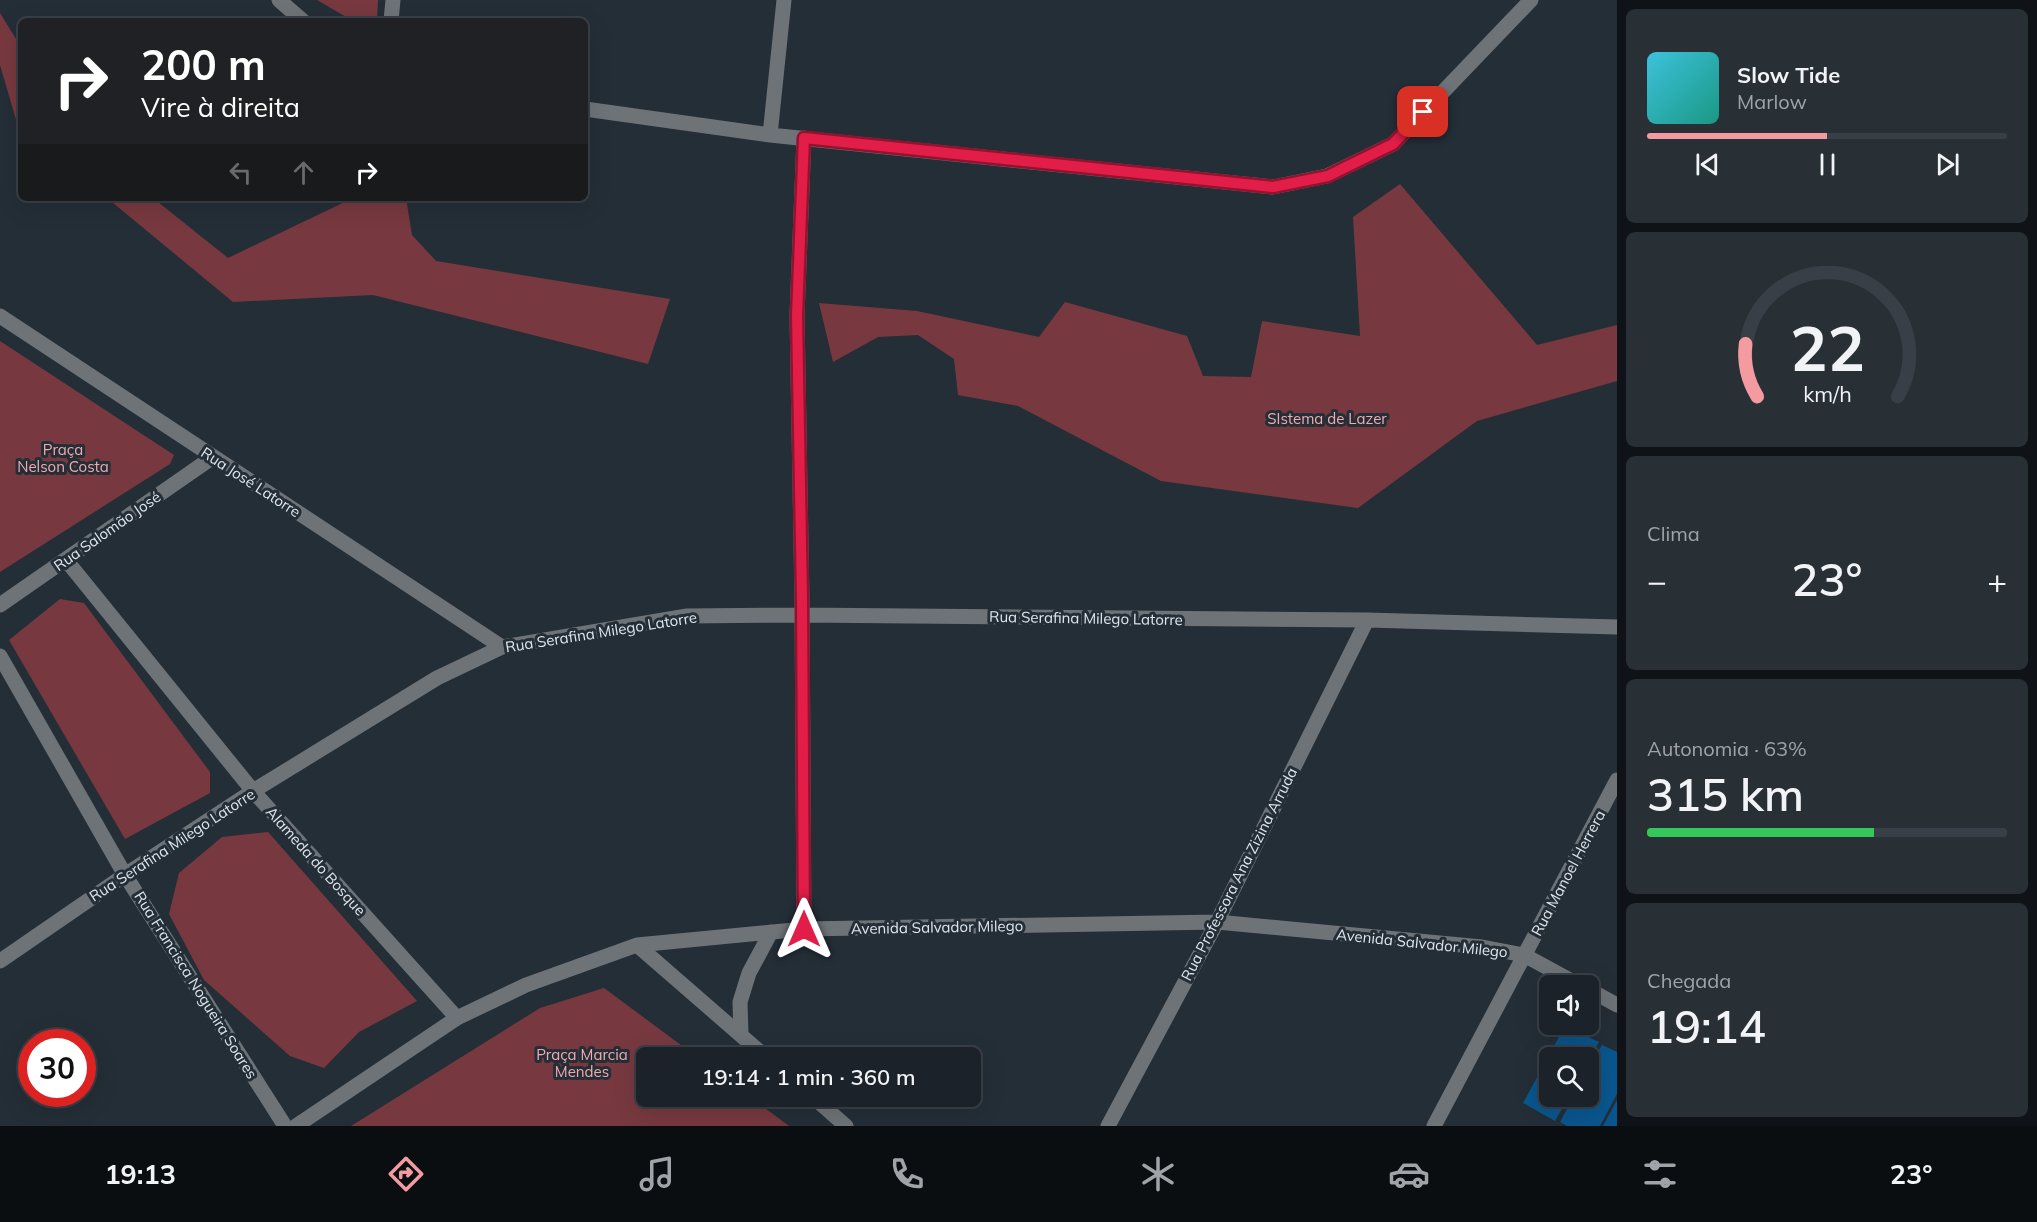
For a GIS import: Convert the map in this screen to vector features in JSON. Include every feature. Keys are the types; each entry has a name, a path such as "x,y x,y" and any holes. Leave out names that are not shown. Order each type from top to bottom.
{"street":[{"path":"279,0 300,18"},
{"path":"391,18 393,0"},
{"path":"770,135 784,0"},
{"path":"588,109 770,135 1273,187 1328,176 1393,144 1531,0"},
{"path":"804,138 797,315 804,929"},
{"name":"Rua José Latorre","path":"0,316 502,647"},
{"name":"Rua Salomão José","path":"0,605 213,457"},
{"name":"Alameda do Bosque","path":"66,560 253,791 457,1018"},
{"name":"Rua Serafina Milego Latorre","path":"0,961 253,791 437,678 502,647 687,616 1367,620 1617,627"},
{"name":"Rua Professora Ana Zizina Arruda","path":"1108,1126 1217,922 1367,620"},
{"name":"Rua Francisca Nogueira Soares","path":"0,656 125,875 285,1126"},
{"name":"Rua Manoel Herrera","path":"1434,1126 1617,780"},
{"name":"Avenida Salvador Milego","path":"296,1126 457,1018 526,985 636,945 804,929 1217,922 1482,947 1524,956 1560,975"},
{"path":"741,1035 740,1002 749,973 771,932"},
{"path":"636,945 755,1047"},
{"path":"1599,995 1617,1005"},
{"path":"824,1107 846,1126"}],"green space":[{"path":"317,0 378,0 377,18 348,18"},
{"path":"0,13 18,42 18,124 17,123 0,65"},
{"name":"SIstema de Lazer","path":"1400,184 1537,345 1617,325 1617,381 1477,421 1358,508 1161,481 1018,406 958,395 954,359 918,335 878,337 833,362 819,303 917,311 1039,337 1065,302 1187,336 1203,376 1251,377 1262,321 1360,336 1353,217"},
{"path":"111,201 157,201 228,258 347,201 406,201 412,235 436,261 670,299 648,364 373,295 233,302"},
{"name":"Praça Nelson Costa","path":"0,341 174,455 170,464 0,572"},
{"path":"60,599 84,603 210,772 210,793 125,839 9,640"},
{"path":"268,832 417,1001 359,1032 324,1068 290,1056 204,980 169,914 179,873 222,837"},
{"name":"Praça Marcia Mendes","path":"604,988 684,1047 636,1047 636,1107 763,1107 789,1126 351,1126 540,1008"}],"building":[{"path":"1560,1035 1584,1035 1599,1042 1596,1047 1554,1047"},
{"path":"1602,1045 1617,1052 1617,1094 1600,1126 1567,1126 1560,1122 1568,1107 1599,1107 1599,1050"},
{"path":"1539,1074 1539,1107 1563,1107 1555,1121 1523,1103"},
{"path":"1617,1100 1617,1126 1603,1126"}],"route":[{"path":"804,929 797,315 804,138 1273,187 1328,176 1393,144 1423,112"}]}
